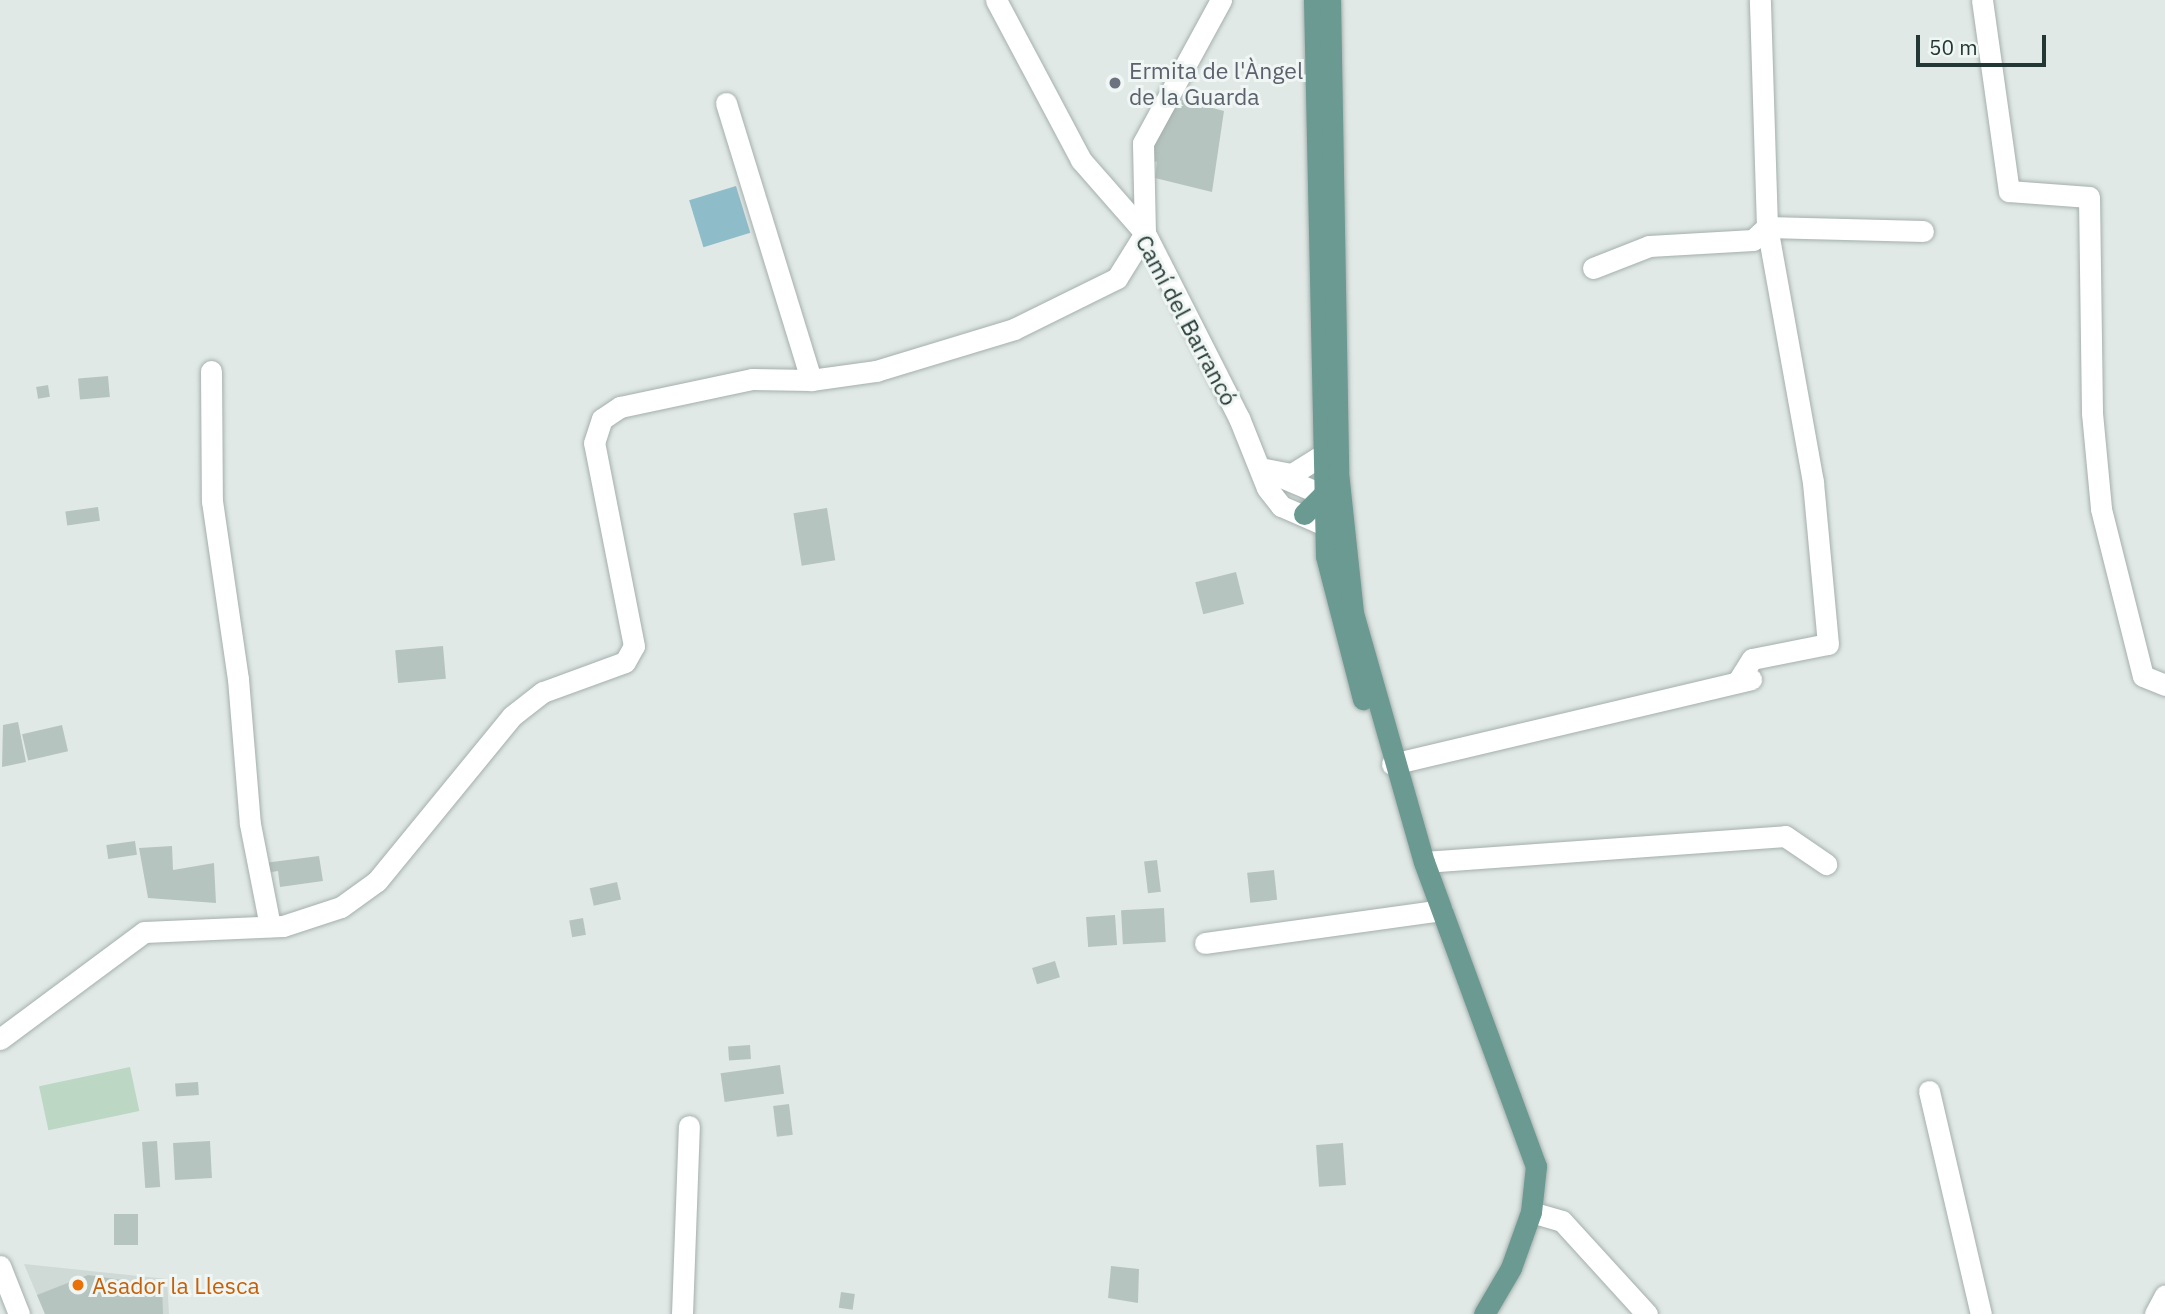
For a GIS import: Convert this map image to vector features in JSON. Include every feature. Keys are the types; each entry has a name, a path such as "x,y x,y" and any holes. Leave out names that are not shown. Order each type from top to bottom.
{"main road":[{"path":"1326,1 1335,316 1348,583 1392,764"},
{"path":"1326,1 1323,455 1318,494 1343,637 1392,764 1424,862 1533,1156 1531,1212 1511,1268 1484,1314"},
{"path":"1304,514 1318,494 1331,484 1329,330 1335,316"},
{"path":"1318,494 1332,514 1336,563 1348,583"}],"street":[{"name":"Camí del Barrancó","path":"996,0 1082,160 1145,233 1269,472 1281,506 1304,514 1325,526"},
{"path":"0,1039 144,932 270,926 341,907 377,881 512,716 543,692 625,662 634,646 594,443 601,419 620,407 752,379 811,380 876,370 1014,329 1117,278 1145,233 1143,143 1221,0"},
{"path":"1392,764 1746,679 1752,659 1828,644 1813,482 1766,227 1760,0"},
{"path":"1982,0 2009,191 2089,197 2092,413 2101,509 2143,676 2165,685"},
{"path":"726,103 811,380"},
{"path":"1593,268 1649,246 1753,240 1766,227 1923,230"},
{"path":"211,371 212,501 238,679 250,824 270,926"},
{"path":"1269,472 1323,455"},
{"path":"1269,472 1318,494"},
{"path":"1424,862 1785,836 1826,864"},
{"path":"1205,943 1442,910"},
{"path":"1929,1091 1981,1314"},
{"path":"682,1314 689,1126"},
{"path":"1531,1212 1562,1221 1647,1314"},
{"path":"0,1266 19,1314"},
{"path":"2155,1314 2165,1295"}],"shaded area":[{"path":"24,1264 167,1279 169,1314 45,1314"}],"green space":[{"path":"130,1067 139,1111 48,1130 39,1086"}],"water":[{"path":"736,186 750,233 703,247 689,200"}],"building":[{"path":"1179,99 1224,111 1212,192 1155,178 1157,162 1149,159 1164,118"},
{"path":"108,376 110,397 80,400 78,379"},
{"path":"48,385 50,397 38,399 36,387"},
{"path":"98,507 100,521 67,525 65,512"},
{"path":"827,508 835,560 802,566 793,513"},
{"path":"1236,572 1244,604 1203,614 1195,582"},
{"path":"443,646 446,679 398,683 395,650"},
{"path":"18,722 26,762 2,767 3,725"},
{"path":"62,725 68,751 28,761 22,734"},
{"path":"135,841 137,855 108,859 106,845"},
{"path":"172,846 173,870 214,863 216,903 148,898 139,848"},
{"path":"319,856 323,881 280,887 278,871 266,873 264,863"},
{"path":"1157,860 1161,892 1148,893 1144,862"},
{"path":"1274,870 1277,900 1250,903 1247,873"},
{"path":"617,882 621,900 594,906 590,888"},
{"path":"1164,908 1166,942 1123,944 1121,910"},
{"path":"1115,915 1117,945 1088,947 1086,917"},
{"path":"583,918 586,935 572,937 569,920"},
{"path":"1055,961 1060,977 1037,984 1032,968"},
{"path":"750,1045 751,1059 729,1061 728,1047"},
{"path":"780,1065 784,1094 725,1102 721,1073"},
{"path":"198,1082 199,1095 176,1097 175,1084"},
{"path":"789,1104 793,1135 777,1137 773,1106"},
{"path":"157,1141 160,1187 145,1188 142,1142"},
{"path":"210,1141 212,1178 175,1180 173,1143"},
{"path":"1343,1143 1346,1185 1319,1187 1316,1145"},
{"path":"114,1214 138,1214 138,1245 114,1245"},
{"path":"1111,1266 1139,1269 1138,1303 1108,1298"},
{"path":"88,1275 162,1286 163,1314 45,1314 37,1295"},
{"path":"841,1292 855,1294 853,1310 839,1308"}],"place":[{"name":"Ermita de l'Àngel de la Guarda","path":"1115,83"},
{"name":"Asador la Llesca","path":"78,1285"}]}
